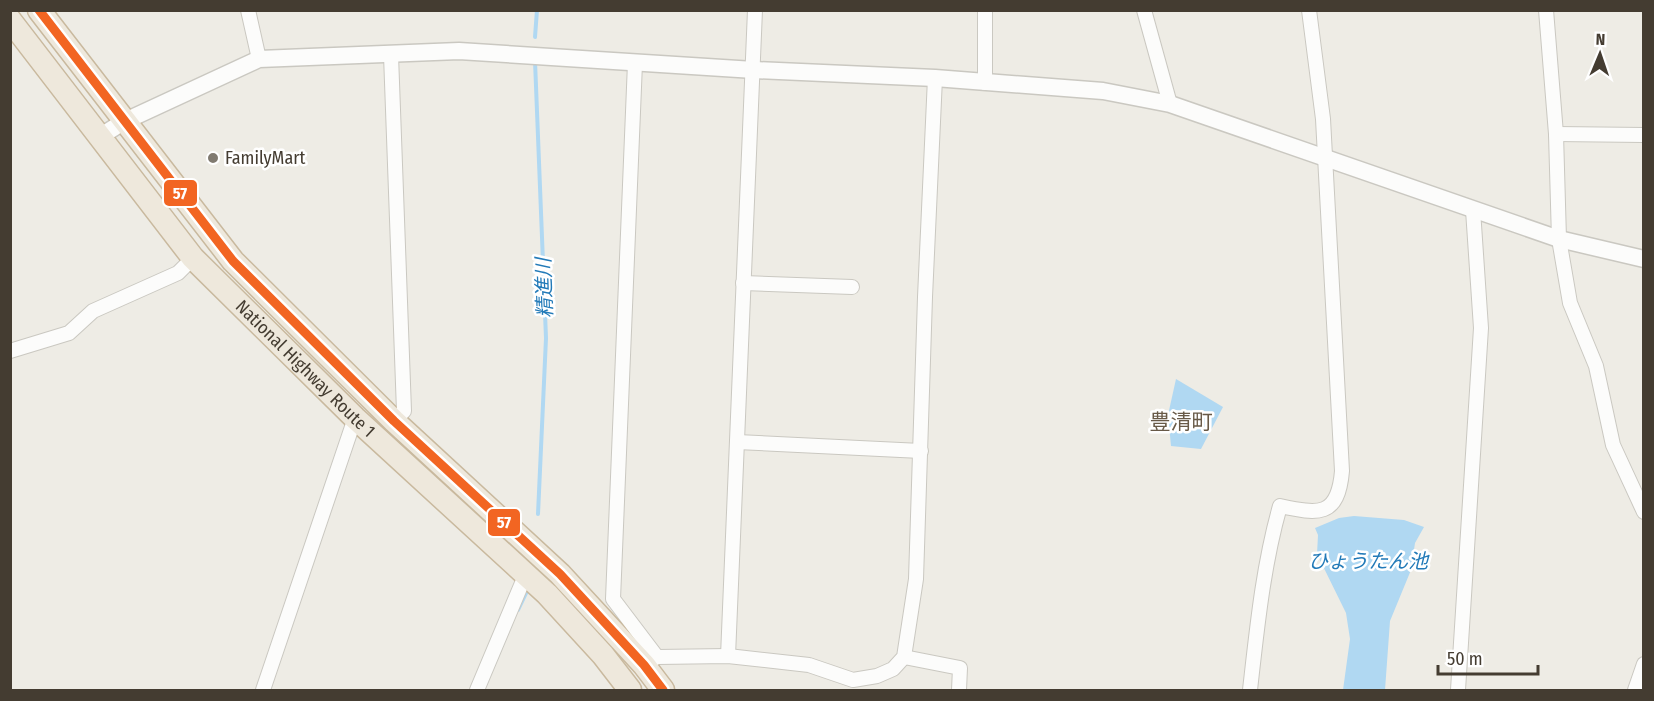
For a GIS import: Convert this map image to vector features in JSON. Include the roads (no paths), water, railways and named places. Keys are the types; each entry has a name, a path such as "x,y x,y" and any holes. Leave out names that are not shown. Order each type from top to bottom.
{"highway":[{"name":"National Highway Route 1","path":"39,10 123,122 233,261 394,422 560,574 650,661 663,690"},
{"name":"National Highway Route 1","path":"10,20 193,258 355,418 547,594 603,655 630,690"}],"street":[{"path":"248,10 259,59"},
{"path":"728,656 755,10"},
{"path":"985,10 985,83"},
{"path":"1144,10 1170,104"},
{"path":"1250,690 1262,590 1271,538 1280,506 1311,513 1327,508 1340,494 1342,471 1338,362 1323,119 1309,10"},
{"path":"1546,10 1556,134 1559,239 1570,303 1596,366 1613,445 1644,512"},
{"path":"100,136 123,122 259,59 459,51 754,70 935,78 1103,91 1170,104 1559,239 1644,259"},
{"path":"391,55 404,411 394,422"},
{"path":"635,63 613,599 650,661 728,656 809,665 853,680 878,676 894,669 904,657 916,579 935,78"},
{"path":"1556,134 1644,135"},
{"path":"1458,690 1481,328 1473,210"},
{"path":"10,351 69,333 93,311 178,273 193,258"},
{"path":"743,282 852,287"},
{"path":"263,690 355,418"},
{"path":"737,442 921,451"},
{"path":"477,690 525,576"},
{"path":"904,657 960,668 959,690"},
{"path":"1635,690 1644,664"}],"water":[{"path":"1176,379 1223,407 1201,449 1171,446 1168,415"},
{"name":"ひょうたん池","path":"1354,516 1404,520 1424,527 1415,543 1411,570 1390,621 1385,690 1343,690 1350,639 1346,613 1317,554 1318,535 1315,528 1339,518"}],"waterway":[{"name":"精進川","path":"535,37 537,10"},
{"name":"精進川","path":"535,61 546,338 538,514"},
{"name":"精進川","path":"518,610 529,587"}],"place":[{"name":"FamilyMart","path":"213,158"}],"district":[{"name":"豊清町","path":"1181,422"}]}
